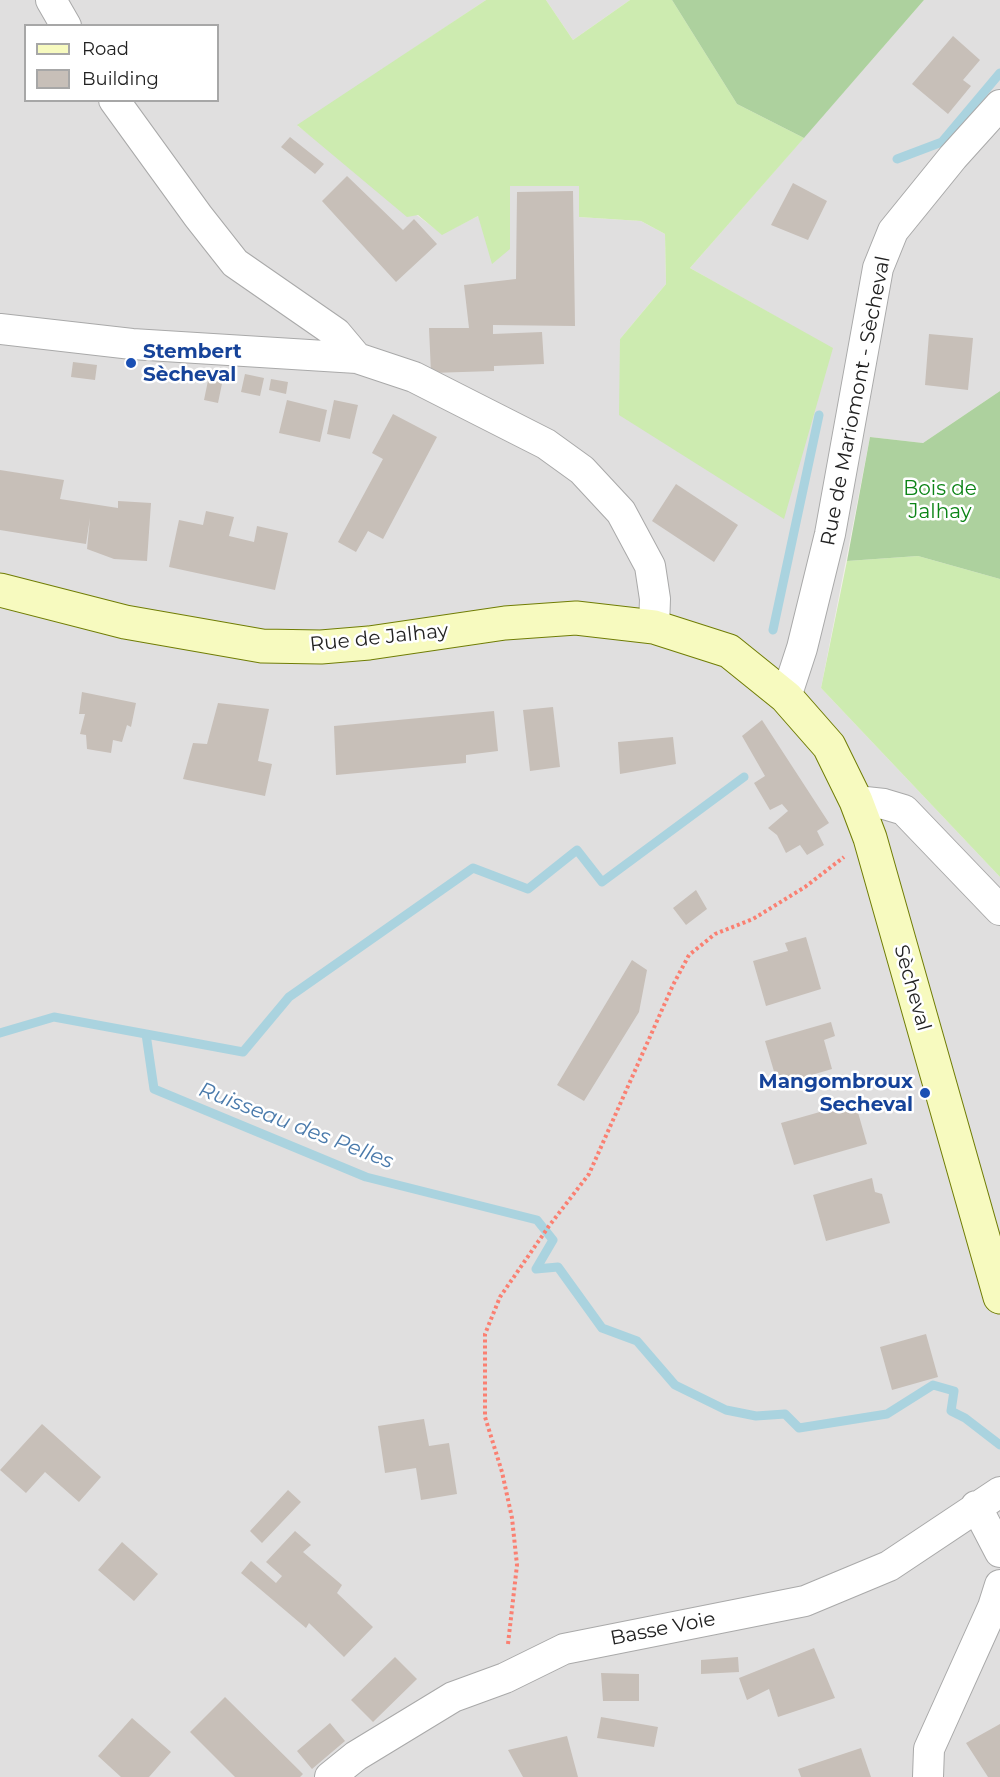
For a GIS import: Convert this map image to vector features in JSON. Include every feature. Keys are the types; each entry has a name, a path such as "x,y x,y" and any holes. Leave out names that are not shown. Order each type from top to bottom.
{"main road":[{"name":"Rue de Jalhay","path":"0,590 125,622 262,646 321,647 369,643 505,623 576,618 654,627 729,651 786,697"},
{"name":"Sècheval","path":"786,697 829,746 856,801 870,838 1000,1297"}],"street":[{"path":"51,0 65,24"},
{"path":"115,102 198,216 236,263 336,333 357,358"},
{"name":"Rue de Mariomont - Sècheval","path":"786,697 802,648 830,534 878,268 893,231 953,157 1000,105"},
{"path":"0,329 132,344 357,358 414,377 546,444 582,470 621,512 650,566 655,599 654,627"},
{"path":"856,801 884,804 904,810 1000,910"},
{"path":"988,1499 1000,1552"},
{"name":"Basse Voie","path":"330,1777 356,1756 453,1697 505,1678 564,1649 804,1601 889,1566 988,1499"},
{"path":"928,1777 929,1749 993,1607 1000,1585"}],"path":[{"path":"505,1678 517,1564 512,1518 502,1472 485,1417 485,1334 500,1298 542,1235 590,1174 673,985 689,955 715,934 753,919 805,887 870,838"}],"shaded area":[{"path":"0,0 486,0 298,126 442,234 478,216 510,249 510,186 579,186 579,217 641,221 665,234 666,284 620,339 833,349 690,268 924,0 1000,0 1000,391 923,443 870,437 821,688 1000,877 1000,1777 0,1777"},
{"path":"546,0 630,0 573,40"}],"green space":[{"path":"486,0 546,0 573,40 630,0 672,0 737,104 804,138 690,268 833,348 784,519 619,415 620,339 666,284 665,234 641,221 579,217 579,186 510,186 510,249 492,264 478,216 442,235 418,215 407,217 297,125"},
{"path":"672,0 924,0 804,138 737,104"},
{"name":"Bois de Jalhay","path":"1000,391 1000,579 918,556 847,561 870,437 923,443"},
{"path":"918,556 1000,579 1000,877 821,688 847,561"}],"building":[{"path":"953,36 980,60 963,80 971,86 948,114 912,84"},
{"path":"290,137 324,164 315,174 281,147"},
{"path":"347,176 403,230 414,219 437,244 396,282 322,201"},
{"path":"793,183 827,201 808,240 771,225"},
{"path":"573,191 575,326 493,325 493,334 542,332 544,364 494,366 494,371 431,373 429,328 469,328 464,285 516,279 517,192"},
{"path":"929,334 973,338 968,390 925,385"},
{"path":"73,362 97,365 95,380 71,377"},
{"path":"210,371 224,374 218,403 204,400"},
{"path":"245,374 264,378 260,396 241,392"},
{"path":"271,379 288,382 286,394 269,390"},
{"path":"287,400 327,410 320,442 279,433"},
{"path":"334,400 358,405 350,439 327,434"},
{"path":"393,414 437,437 383,539 368,531 356,552 338,542 383,459 372,453"},
{"path":"0,470 64,480 60,499 118,508 118,501 151,503 147,561 114,559 87,549 90,518 86,544 0,530"},
{"path":"676,484 738,525 714,562 652,521"},
{"path":"206,511 234,517 229,536 254,542 257,526 288,533 275,590 169,567 179,520 203,525"},
{"path":"82,692 136,703 131,727 127,725 122,742 113,740 111,753 87,749 86,735 80,734 85,714 79,714"},
{"path":"218,703 269,709 258,761 272,764 265,796 183,779 193,743 207,744"},
{"path":"553,707 560,767 530,771 523,710"},
{"path":"494,711 498,751 466,755 466,763 336,775 334,726"},
{"path":"762,720 829,823 817,831 824,845 807,855 800,845 786,853 777,835 768,828 788,811 782,804 770,810 754,783 765,776 742,736"},
{"path":"673,737 676,764 620,774 618,742"},
{"path":"696,890 707,909 686,925 673,908"},
{"path":"806,937 821,989 766,1006 753,961 788,951 785,943"},
{"path":"632,960 647,970 639,1012 584,1101 557,1085"},
{"path":"831,1022 835,1036 824,1040 832,1069 778,1085 765,1041"},
{"path":"855,1102 867,1144 794,1165 781,1123"},
{"path":"872,1178 875,1192 882,1194 890,1223 826,1241 813,1195"},
{"path":"926,1334 938,1377 892,1390 880,1347"},
{"path":"424,1419 429,1446 449,1443 457,1494 421,1500 416,1468 385,1473 378,1426"},
{"path":"42,1424 101,1477 79,1502 45,1472 26,1493 0,1470"},
{"path":"288,1490 301,1502 262,1543 250,1531"},
{"path":"295,1531 311,1545 303,1552 342,1585 337,1593 373,1627 344,1657 309,1623 306,1628 241,1573 251,1561 276,1583 282,1576 266,1562"},
{"path":"122,1542 158,1574 134,1601 98,1570"},
{"path":"814,1648 835,1698 778,1717 769,1689 747,1700 739,1678"},
{"path":"395,1657 417,1679 373,1722 351,1700"},
{"path":"738,1657 739,1672 701,1674 701,1660"},
{"path":"601,1673 639,1674 639,1701 603,1701"},
{"path":"225,1697 303,1774 300,1777 235,1777 190,1732"},
{"path":"601,1717 658,1727 654,1747 597,1738"},
{"path":"132,1718 171,1752 149,1777 121,1777 98,1756"},
{"path":"330,1723 345,1741 312,1769 297,1751"},
{"path":"1000,1724 1000,1777 988,1777 966,1743"},
{"path":"567,1736 578,1777 523,1777 508,1750"},
{"path":"861,1748 871,1777 801,1777 798,1769"}],"waterway":[{"path":"897,159 942,142 1000,73"},
{"path":"773,630 819,415"},
{"path":"146,1034 243,1052 289,997 473,868 528,889 577,850 602,882 744,777"},
{"name":"Ruisseau des Pelles","path":"0,1033 54,1017 146,1034 154,1089 366,1177 537,1220 553,1240 536,1269 558,1267 602,1328 637,1341 675,1385 726,1410 756,1416 785,1414 799,1428 887,1414 933,1385 954,1391 951,1411 965,1418 1000,1445"}],"place":[{"name":"Stembert Sècheval","path":"131,363"},
{"name":"Mangombroux Secheval","path":"925,1093"}]}
